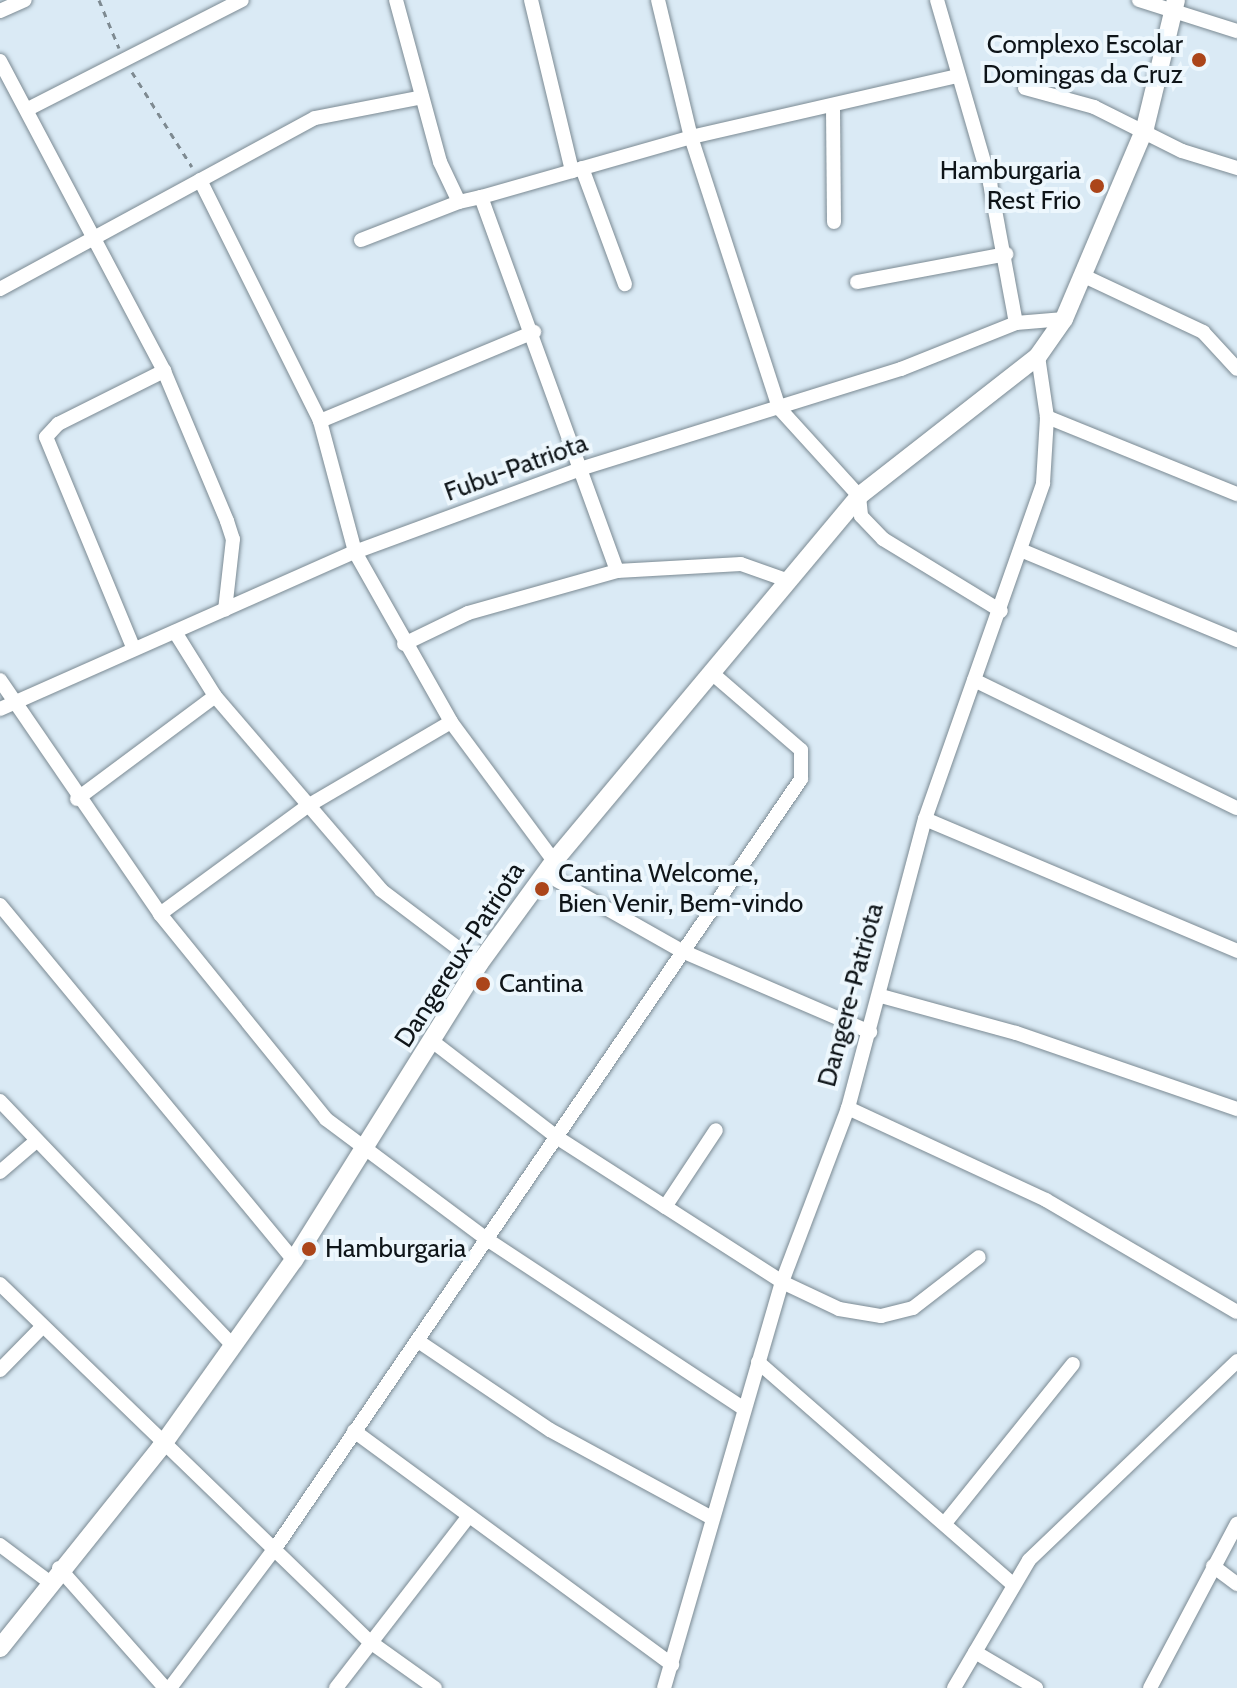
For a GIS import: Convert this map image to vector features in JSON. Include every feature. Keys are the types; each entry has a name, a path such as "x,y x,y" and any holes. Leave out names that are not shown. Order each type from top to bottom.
{"street":[{"path":"0,11 25,0"},
{"path":"28,109 242,0"},
{"path":"396,0 418,98 459,202"},
{"path":"531,0 577,170 625,284"},
{"path":"658,0 691,137 779,408 859,496 861,516 883,539 1001,611"},
{"path":"937,0 1006,254 1016,323"},
{"path":"1139,0 1174,5 1237,31"},
{"path":"1038,356 1064,319 1145,128 1174,5"},
{"path":"0,61 164,371 233,539 225,610"},
{"path":"361,240 459,202 691,137 833,108 958,76"},
{"path":"1025,88 1145,128 1182,151 1237,168"},
{"path":"0,289 329,112 418,98"},
{"path":"833,108 834,222"},
{"path":"200,180 320,421 355,552 404,644 451,722 549,867 682,951 870,1032"},
{"path":"481,197 534,332 617,571"},
{"path":"857,282 1006,254"},
{"path":"1084,276 1192,324 1237,369"},
{"name":"Fubu-Patriota","path":"5,706 133,647 175,632 355,552 583,468 779,408 1016,323 1064,319"},
{"path":"320,421 534,332"},
{"name":"Dangere-Patriota","path":"664,1688 782,1282 848,1108 881,996 925,819 1023,551 1043,483 1047,417 1038,356"},
{"name":"Dangereux-Patriota","path":"0,1648 53,1575 161,1447 294,1260 368,1153 479,964 549,867 714,675 859,496 1038,356"},
{"path":"133,647 46,437 58,424 164,371"},
{"path":"1047,417 1237,494"},
{"path":"1023,551 1237,640"},
{"path":"404,644 468,613 617,571 741,564 789,581"},
{"path":"175,632 215,696 306,807 381,890 479,964"},
{"path":"0,1545 53,1575 168,1688 276,1547 485,1238 558,1138 805,769 801,750 714,675"},
{"path":"0,680 5,706 256,1040 316,1108 368,1153 485,1238 743,1408"},
{"path":"974,680 1237,808"},
{"path":"77,799 215,696"},
{"path":"160,914 306,807 451,722"},
{"path":"925,819 1237,951"},
{"path":"0,905 294,1260"},
{"path":"881,996 1016,1033 1237,1109"},
{"path":"432,1041 558,1138 782,1282 839,1309 881,1316 913,1308 979,1257"},
{"path":"0,1101 35,1142 233,1346"},
{"path":"848,1108 1046,1200 1237,1312"},
{"path":"665,1207 716,1130"},
{"path":"0,1172 35,1142"},
{"path":"0,1284 161,1447 276,1547 369,1641 435,1688"},
{"path":"0,1370 42,1327"},
{"path":"418,1341 550,1430 712,1518"},
{"path":"954,1688 1011,1583 1237,1361"},
{"path":"758,1362 1011,1583"},
{"path":"945,1523 1073,1364"},
{"path":"354,1431 672,1665"},
{"path":"336,1688 369,1641 469,1516"},
{"path":"1150,1688 1237,1524"},
{"path":"1213,1566 1237,1584"},
{"path":"975,1652 1036,1688"}],"path":[{"path":"99,0 124,59 200,180"}],"place":[{"name":"Complexo Escolar Domingas da Cruz","path":"1199,60"},
{"name":"Hamburgaria Rest Frio","path":"1097,186"},
{"name":"Cantina Welcome, Bien Venir, Bem-vindo","path":"542,889"},
{"name":"Cantina","path":"483,984"},
{"name":"Hamburgaria","path":"309,1249"}]}
